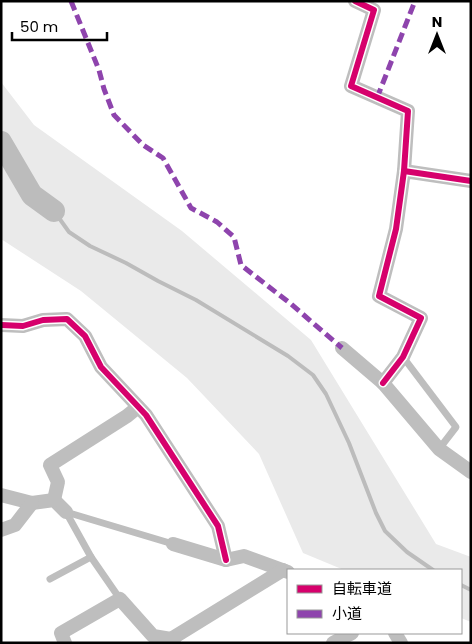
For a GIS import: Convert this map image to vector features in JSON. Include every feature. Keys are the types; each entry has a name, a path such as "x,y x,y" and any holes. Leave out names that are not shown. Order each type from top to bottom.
{"street":[{"path":"355,1 374,10 351,86 408,111 404,171 396,229 379,296 421,318 403,357 384,383"},
{"path":"404,171 471,181"},
{"path":"1,325 23,326 43,320 67,319 85,336 101,368 146,415 218,526 226,560"},
{"path":"342,348 384,383 439,448 471,472"},
{"path":"54,500 58,482 50,465 138,407"},
{"path":"1,495 32,503 54,500"},
{"path":"54,500 66,512"},
{"path":"1,530 15,525 32,503"},
{"path":"174,544 226,560 244,556 286,571"},
{"path":"65,643 61,633 120,599 153,636 173,641 286,571"},
{"path":"333,643 350,634"}],"lane":[{"path":"403,357 456,427 439,448"},
{"path":"66,512 174,544"},
{"path":"66,512 91,557 120,599"},
{"path":"50,579 91,557"}],"shaded area":[{"path":"1,82 34,125 182,231 311,340 436,544 471,557 471,622 462,618 462,569 342,569 303,553 259,454 187,378 81,291 1,239"}],"waterway":[{"path":"1,142 32,195 54,211"},
{"path":"54,211 69,232 90,246 196,300 288,356 313,375 326,394 349,443 376,513 385,531 407,552 432,569"},
{"path":"462,586 471,590"}],"marked path":[{"path":"71,1 99,70 114,115 143,145 163,158 191,208 217,222 234,237 241,265 291,304 342,348"},
{"path":"377,98 415,1"}],"cycle path":[{"path":"355,1 374,10 351,86 408,111 404,171"},
{"path":"383,383 403,357 421,318 379,296 396,229 404,171 471,181"},
{"path":"1,325 23,326 43,320 67,319 85,336 101,367 146,415 218,526 226,560"}]}
